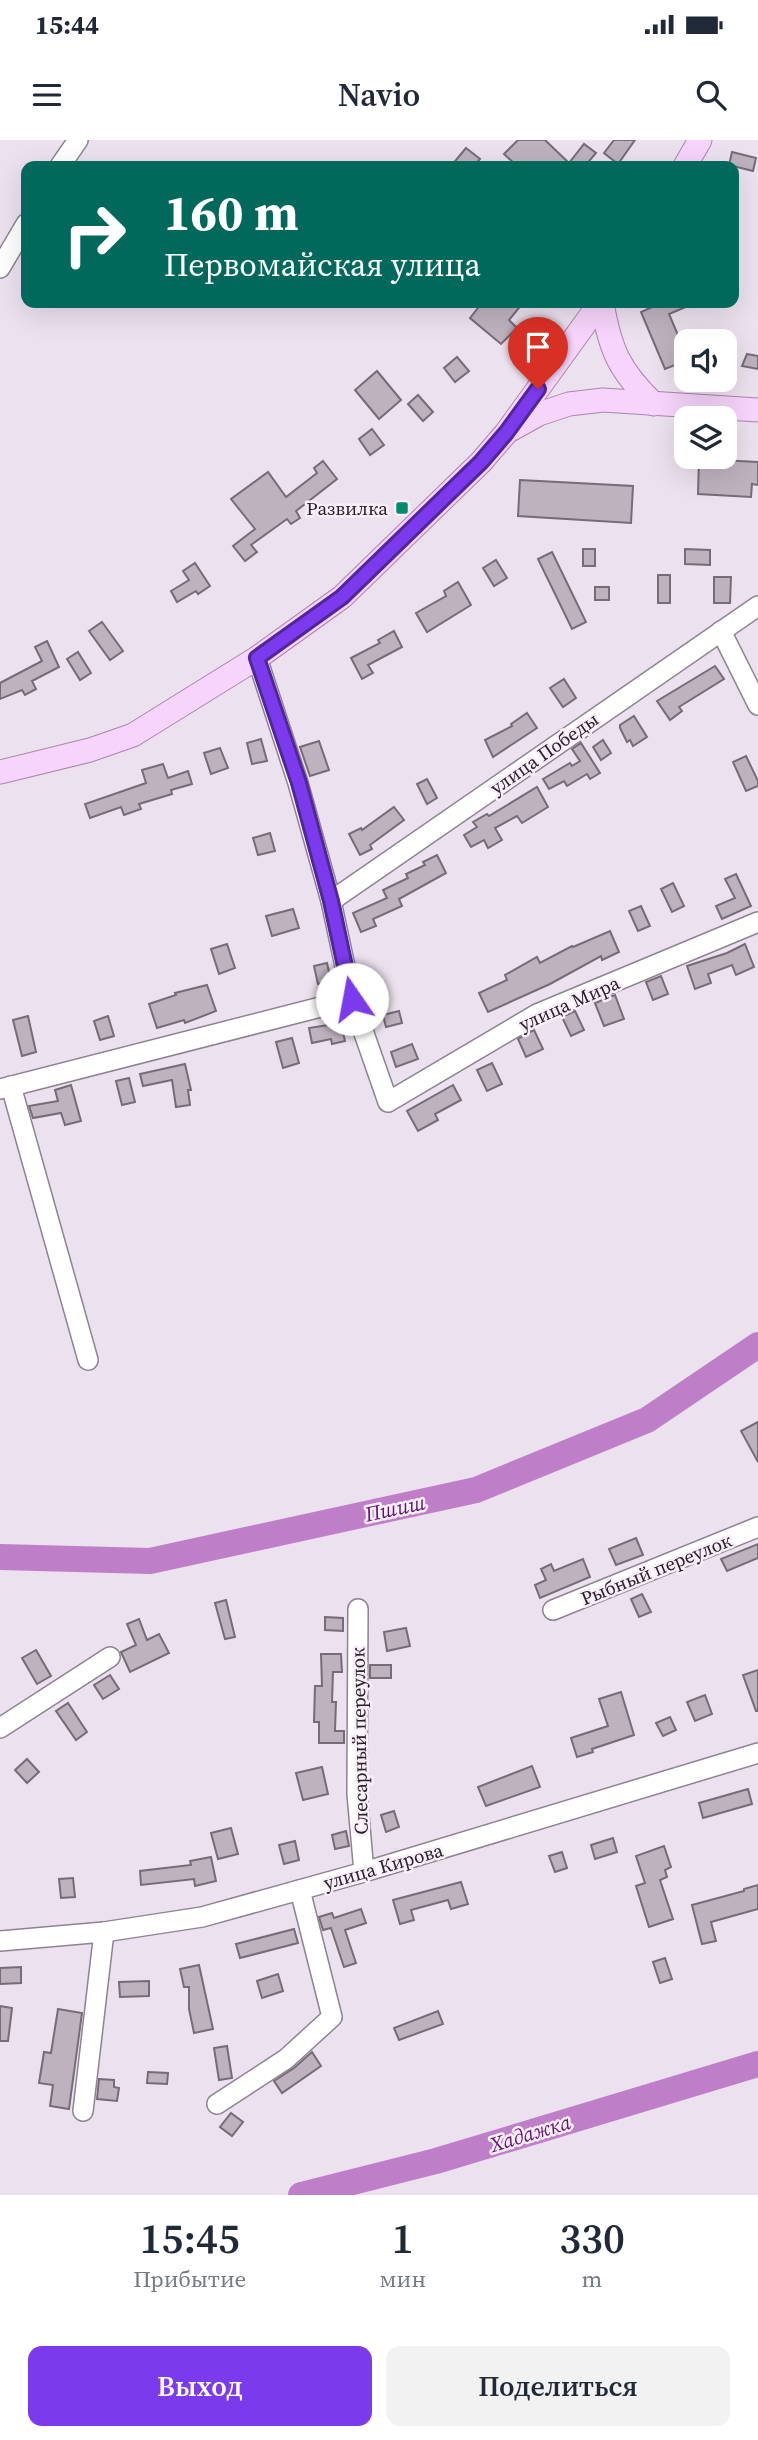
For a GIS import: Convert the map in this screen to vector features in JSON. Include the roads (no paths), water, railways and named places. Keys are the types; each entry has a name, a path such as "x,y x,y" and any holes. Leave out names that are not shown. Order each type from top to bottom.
{"main road":[{"path":"688,161 700,140"},
{"path":"0,772 90,751 133,735 257,658 342,597 481,462 506,433 597,308"},
{"path":"602,308 607,333 617,360 633,384 654,404"},
{"path":"506,433 539,414 569,404 603,400 758,410"}],"street":[{"path":"63,161 78,140"},
{"path":"0,268 21,232"},
{"name":"улица Победы","path":"331,901 758,606"},
{"path":"721,631 758,705"},
{"path":"88,1360 5,1087 352,999 331,901 299,783 257,658"},
{"name":"улица Мира","path":"352,999 388,1102 537,1013 758,922"},
{"name":"Рыбный переулок","path":"553,1610 758,1527"},
{"name":"Слесарный переулок","path":"358,1609 357,1794 364,1872"},
{"path":"0,1728 110,1657"},
{"name":"улица Кирова","path":"0,1941 104,1932 202,1917 364,1872 758,1753"},
{"path":"216,2104 286,2059 332,2017 300,1890"},
{"path":"83,2111 104,1932"}],"waterway":[{"name":"Пшиш","path":"0,1557 150,1561 476,1490 647,1420 758,1345"},
{"name":"Хадажка","path":"301,2195 436,2161 758,2064"}],"place":[{"name":"Развилка","path":"402,508"}]}
